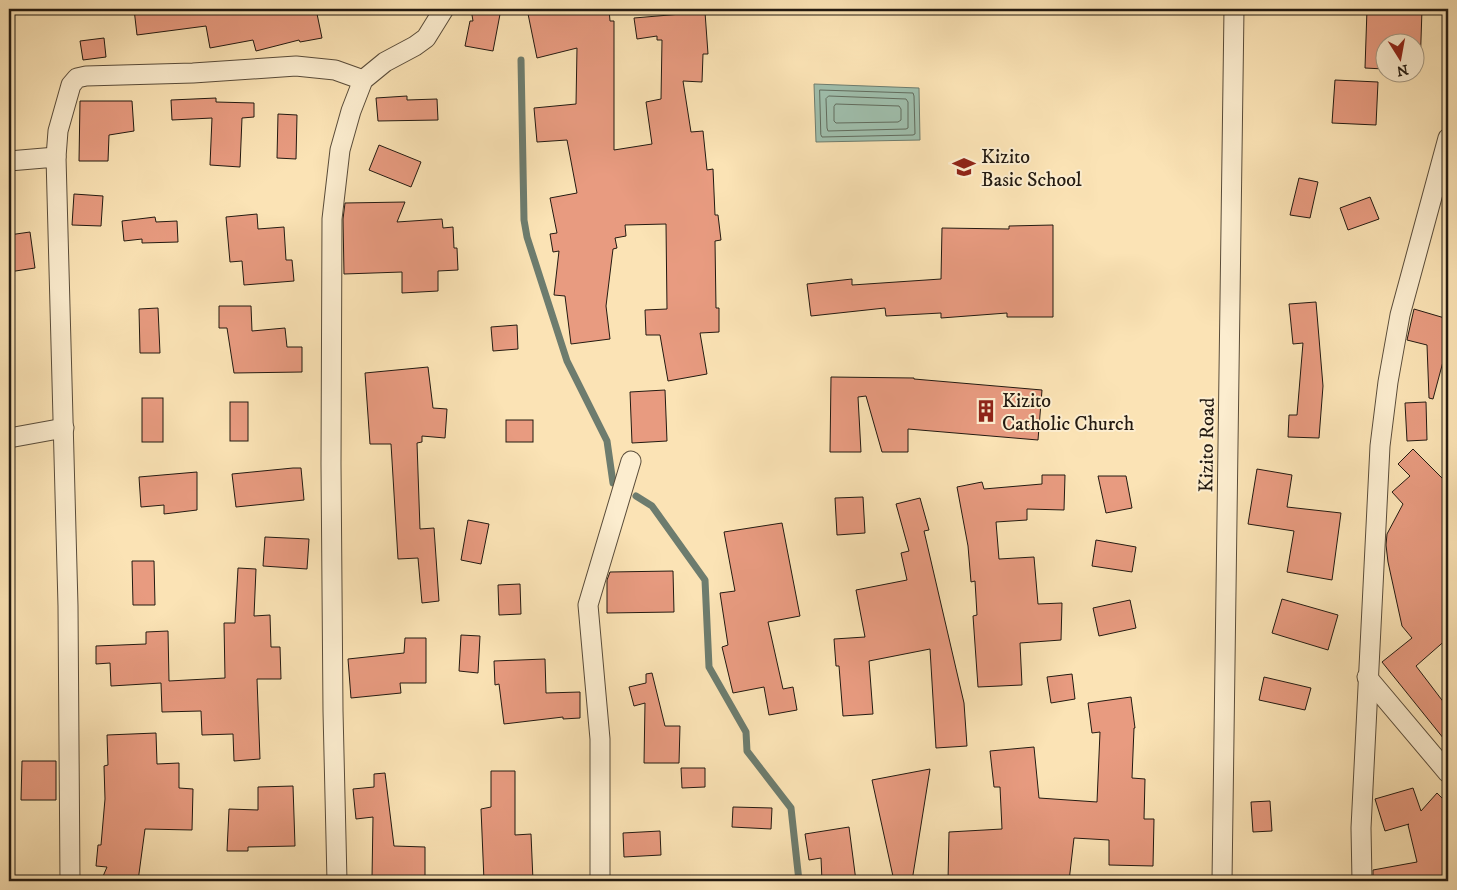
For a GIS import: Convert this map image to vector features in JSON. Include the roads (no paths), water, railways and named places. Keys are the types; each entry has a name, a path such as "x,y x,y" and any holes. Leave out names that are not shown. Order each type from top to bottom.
{"street":[{"path":"338,881 333,692 332,219 340,150 351,111 364,80 385,62 426,38 444,9"},
{"name":"Kizito Road","path":"1222,881 1234,9"},
{"path":"70,881 68,606 56,157 58,131 71,85 77,78 86,76 193,73 296,66 335,70 364,80"},
{"path":"1362,881 1361,828 1380,446 1388,382 1400,315 1448,138"},
{"path":"9,161 56,157"},
{"path":"9,438 64,428"},
{"path":"600,881 600,739 588,605 632,461"},
{"path":"1368,677 1448,773"}],"water":[{"path":"814,84 919,88 920,140 816,142"}],"waterway":[{"path":"521,60 524,220 527,237 567,361 607,441 613,483"},
{"path":"636,496 652,506 705,580 709,667 746,732 747,751 791,808 799,881"}],"place":[{"name":"Kizito Basic School","path":"964,167"},
{"name":"Kizito Catholic Church","path":"986,411"}]}
